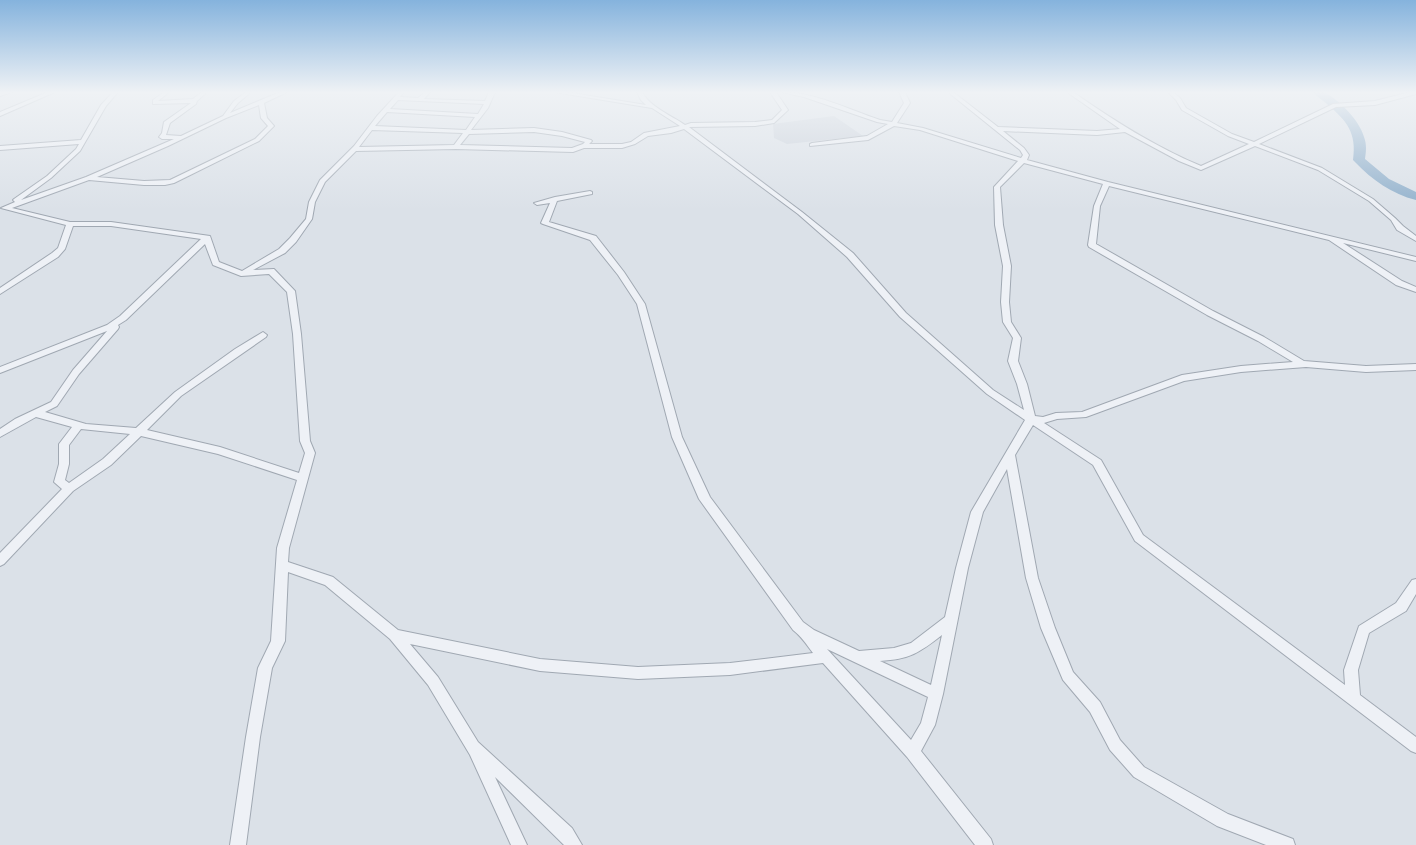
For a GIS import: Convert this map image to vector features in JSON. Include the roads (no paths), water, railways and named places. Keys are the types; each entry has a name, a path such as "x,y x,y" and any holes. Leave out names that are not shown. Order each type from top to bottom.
{"street":[{"path":"2,209 49,177 78,150 88,131"},
{"path":"165,131 162,137 183,137"},
{"path":"2,209 88,178 194,131"},
{"path":"88,178 145,182 172,182 257,140 266,131"},
{"path":"241,274 282,251 293,240 309,219 312,202 322,180 354,149 368,131"},
{"path":"455,131 510,131"},
{"path":"543,131 588,141 583,146"},
{"path":"354,149 456,147 573,150 583,146 622,146 632,143 646,134 667,131"},
{"path":"690,131 800,213 850,256 903,315 990,392 1097,464 1139,538 1416,746"},
{"path":"812,145 868,138 880,131"},
{"path":"929,131 1021,160 1106,183 1416,259"},
{"path":"912,752 928,725 936,694 962,568 977,512 1030,419 1022,384 1013,361 1017,338 1007,322 1005,302 1007,266 999,225 997,187 1021,160 1025,158 1025,152 1000,131"},
{"path":"1069,131 1097,133 1113,131"},
{"path":"1130,131 1181,160 1201,168 1281,131"},
{"path":"1224,131 1253,145 1320,169 1371,200 1393,219 1400,228 1416,239"},
{"path":"456,147 469,132"},
{"path":"0,148 82,142"},
{"path":"1106,183 1105,192 1099,200 1096,209 1092,245 1210,313 1261,339 1302,364"},
{"path":"537,202 590,193"},
{"path":"555,199 545,223 593,238 621,274 641,304 677,437 705,499 798,626 912,752 985,845"},
{"path":"2,209 70,224 111,224 207,238"},
{"path":"0,292 55,256 61,249 70,224"},
{"path":"1329,237 1399,283 1416,290"},
{"path":"207,238 216,263 241,274 271,271 291,291 297,334 305,441 310,453 283,548 278,641 265,668 253,737 238,845"},
{"path":"0,434 35,413 54,404 76,372 123,318 207,238"},
{"path":"0,370 94,335 123,318"},
{"path":"0,560 69,488 107,462 178,394 263,335"},
{"path":"1030,419 1043,420 1056,416 1083,415 1148,392 1182,378 1241,369 1302,364 1366,369 1416,368"},
{"path":"35,413 86,427 139,432 162,436 220,451 303,478"},
{"path":"69,488 59,482 64,464 64,444 79,425"},
{"path":"1010,455 1032,578 1048,628 1068,676 1095,707 1115,745 1139,772 1223,820 1287,845"},
{"path":"282,565 330,581 395,635 433,681 469,741 519,845"},
{"path":"1353,698 1351,670 1364,630 1401,607 1416,584"},
{"path":"858,657 894,654 915,648 951,620"},
{"path":"798,626 810,634 936,694"},
{"path":"395,635 540,665 638,672 730,669 826,657"},
{"path":"469,741 561,829 574,845"}],"waterway":[{"path":"1357,131 1360,149 1359,160 1385,181 1416,196"}]}
